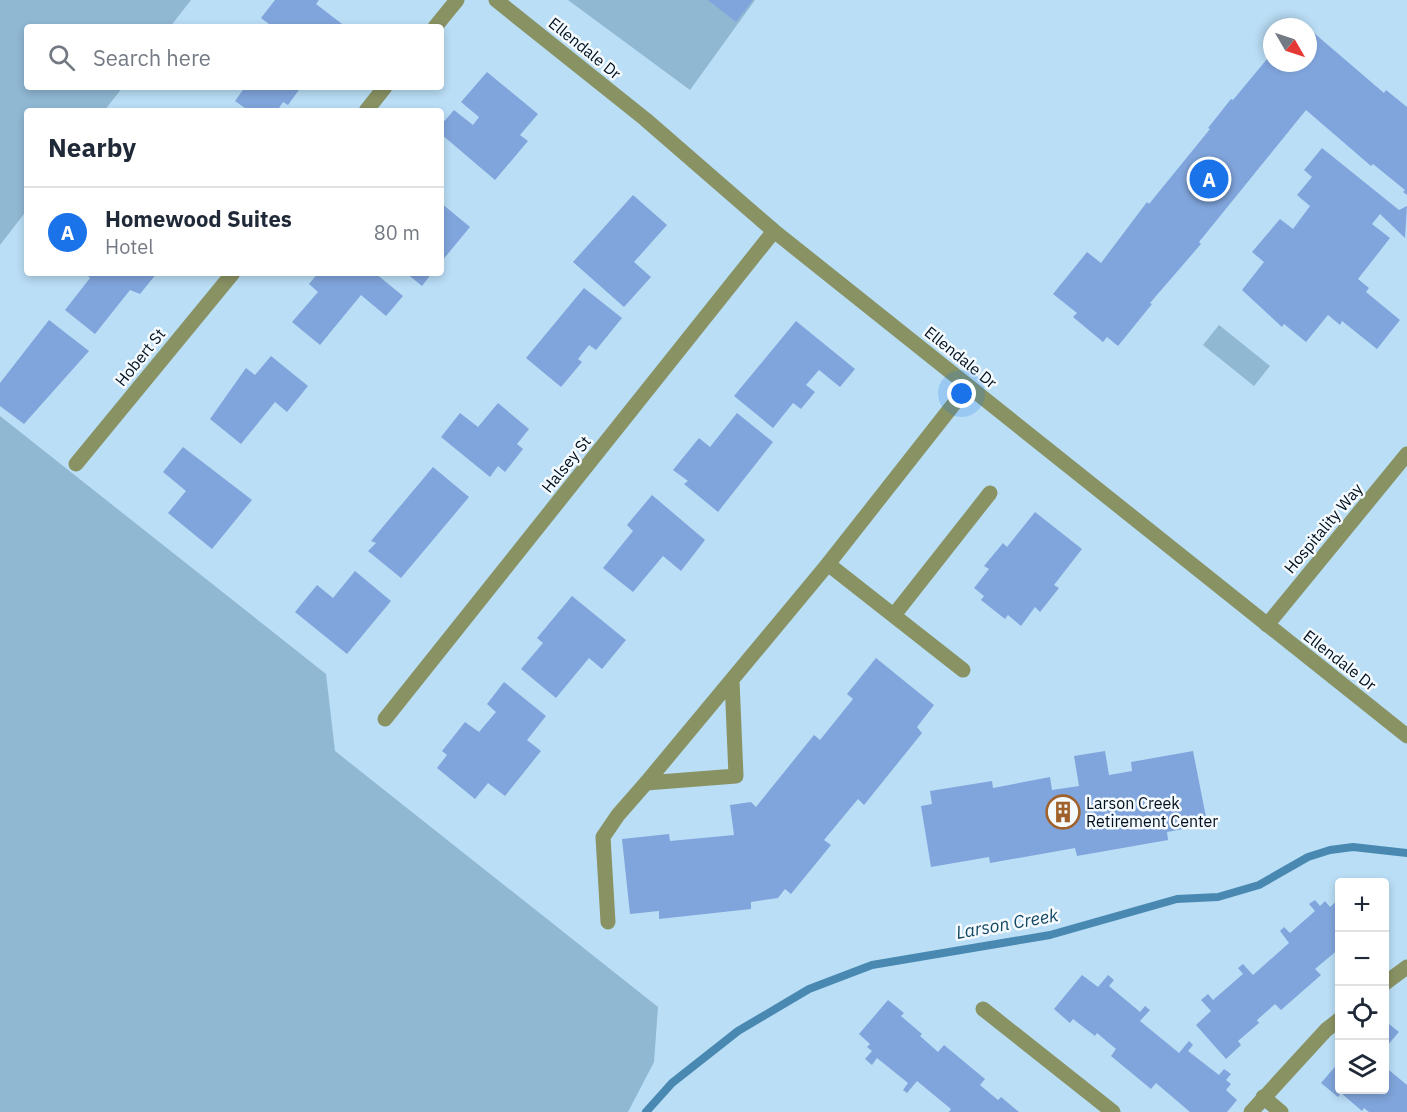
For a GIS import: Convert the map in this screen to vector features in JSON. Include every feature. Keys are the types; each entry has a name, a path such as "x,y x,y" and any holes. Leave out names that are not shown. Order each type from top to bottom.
{"street":[{"path":"437,24 457,0"},
{"name":"Ellendale Dr","path":"496,0 645,119 774,231 1407,736"},
{"path":"368,108 383,90"},
{"name":"Halsey St","path":"385,719 774,231"},
{"name":"Hobert St","path":"76,464 231,276"},
{"path":"608,922 603,837 618,815 828,564 968,386"},
{"name":"Hospitality Way","path":"1267,625 1407,454"},
{"path":"894,615 990,493"},
{"path":"828,564 963,670"},
{"path":"646,783 736,776 732,680"},
{"path":"1389,980 1407,967"},
{"path":"983,1009 1113,1112"},
{"path":"1251,1112 1335,1023"},
{"path":"1263,1097 1281,1112"}],"shaded area":[{"path":"0,0 191,0 172,24 24,24 24,90 121,90 106,108 24,108 24,214 0,245"},
{"path":"568,0 755,0 690,90"},
{"path":"1219,325 1270,366 1254,386 1203,345"},
{"path":"0,416 326,674 335,751 658,1007 654,1062 628,1112 0,1112"}],"building":[{"path":"275,0 319,0 316,4 342,24 269,24 261,18"},
{"path":"708,0 753,0 736,22"},
{"path":"1317,36 1384,93 1386,90 1407,107 1407,195 1403,192 1405,190 1373,164 1371,166 1306,110 1118,346 1107,337 1103,342 1073,317 1077,313 1053,294 1087,252 1101,263 1147,202 1149,204 1210,129 1208,128 1231,99 1233,100 1263,64 1263,72 1317,72"},
{"path":"487,72 538,114 520,135 528,141 495,180 444,137 444,122 454,110 473,125 479,117 461,102"},
{"path":"243,90 299,90 288,105 283,102 279,108 245,108 235,101"},
{"path":"1322,148 1399,210 1407,206 1405,238 1380,214 1372,224 1390,238 1358,279 1369,288 1366,292 1400,320 1377,349 1342,321 1340,325 1328,315 1306,342 1284,324 1282,327 1242,290 1264,262 1252,252 1280,219 1293,229 1310,206 1297,195 1312,177 1304,170"},
{"path":"633,195 667,225 634,262 651,277 624,307 573,262"},
{"path":"444,205 470,227 444,258"},
{"path":"88,276 155,276 140,294 130,290 95,334 65,310 90,278"},
{"path":"316,276 379,276 403,296 386,316 361,295 320,345 292,322 318,292 309,284"},
{"path":"410,276 430,276 422,286"},
{"path":"584,288 622,318 596,350 589,345 578,359 582,362 561,387 526,358"},
{"path":"49,320 89,351 24,424 0,406 0,383"},
{"path":"796,321 855,369 840,387 819,370 806,385 815,392 801,409 793,403 773,428 734,396"},
{"path":"271,356 308,386 287,412 275,402 241,444 210,419 246,368 255,375"},
{"path":"498,403 529,429 517,444 523,449 505,472 498,466 490,477 441,437 460,413 478,427"},
{"path":"737,413 773,442 718,512 684,484 688,481 673,470 699,438 710,447"},
{"path":"183,447 252,500 212,549 168,513 186,491 163,472"},
{"path":"433,467 469,497 401,578 368,551 376,543 371,541"},
{"path":"652,495 705,540 681,571 663,556 633,592 603,568 633,531 627,525"},
{"path":"1035,512 1082,549 1054,585 1059,588 1040,612 1035,607 1021,626 1008,615 1005,619 981,600 984,596 974,588 989,569 984,566 1003,543 1007,547"},
{"path":"355,571 391,601 347,654 295,612 317,585 333,598"},
{"path":"572,596 626,640 602,669 589,658 556,698 521,669 543,643 537,638"},
{"path":"876,658 934,705 917,727 922,733 864,805 858,799 824,840 831,845 791,894 785,889 778,898 751,902 751,909 659,919 659,911 630,914 622,839 669,834 670,841 734,835 730,805 751,802 756,807 814,735 820,740 853,699 847,694"},
{"path":"504,682 546,716 527,740 541,751 505,796 488,783 475,799 437,768 447,755 442,751 465,722 479,732 496,712 487,704"},
{"name":"Larson Creek Retirement Center","path":"1105,751 1109,775 1132,771 1131,762 1193,751 1206,817 1193,820 1194,827 1167,832 1168,840 1077,856 1075,848 990,863 989,857 931,867 921,806 932,804 930,791 992,781 993,788 1050,777 1052,790 1079,786 1074,756"},
{"path":"1315,900 1320,906 1325,901 1330,907 1335,902 1335,952 1315,969 1321,975 1281,1010 1275,1004 1257,1020 1259,1023 1238,1041 1241,1045 1226,1059 1196,1025 1211,1011 1201,1000 1208,994 1213,1000 1243,974 1238,968 1243,964 1253,975 1289,943 1280,931 1284,927 1290,933 1315,911 1309,904"},
{"path":"1082,975 1098,987 1108,975 1114,980 1109,986 1140,1012 1145,1006 1150,1010 1140,1021 1179,1053 1189,1041 1193,1045 1188,1051 1219,1075 1224,1069 1231,1074 1226,1080 1231,1084 1226,1090 1237,1100 1227,1112 1190,1112 1156,1083 1151,1089 1111,1056 1116,1049 1097,1033 1095,1036 1073,1019 1070,1023 1054,1009"},
{"path":"888,1000 904,1013 901,1016 938,1052 944,1045 985,1079 980,1085 998,1100 1001,1097 1019,1112 949,1112 951,1109 917,1081 907,1093 903,1090 908,1083 877,1058 872,1065 865,1059 872,1051 867,1047 870,1044 859,1034"},
{"path":"1389,1024 1399,1032 1389,1044"},
{"path":"1335,1067 1335,1094 1340,1094 1338,1097 1321,1083"},
{"path":"1389,1070 1407,1085 1407,1112 1369,1112 1364,1108 1362,1111 1342,1094 1389,1094"}],"waterway":[{"name":"Larson Creek","path":"646,1112 672,1083 738,1031 809,989 872,965 1050,935 1177,899 1218,897 1259,885 1308,857 1330,850 1353,847 1407,853"}],"place":[{"name":"Homewood Suites","path":"1209,179"},
{"name":"Larson Creek Retirement Center","path":"1063,812"}]}
